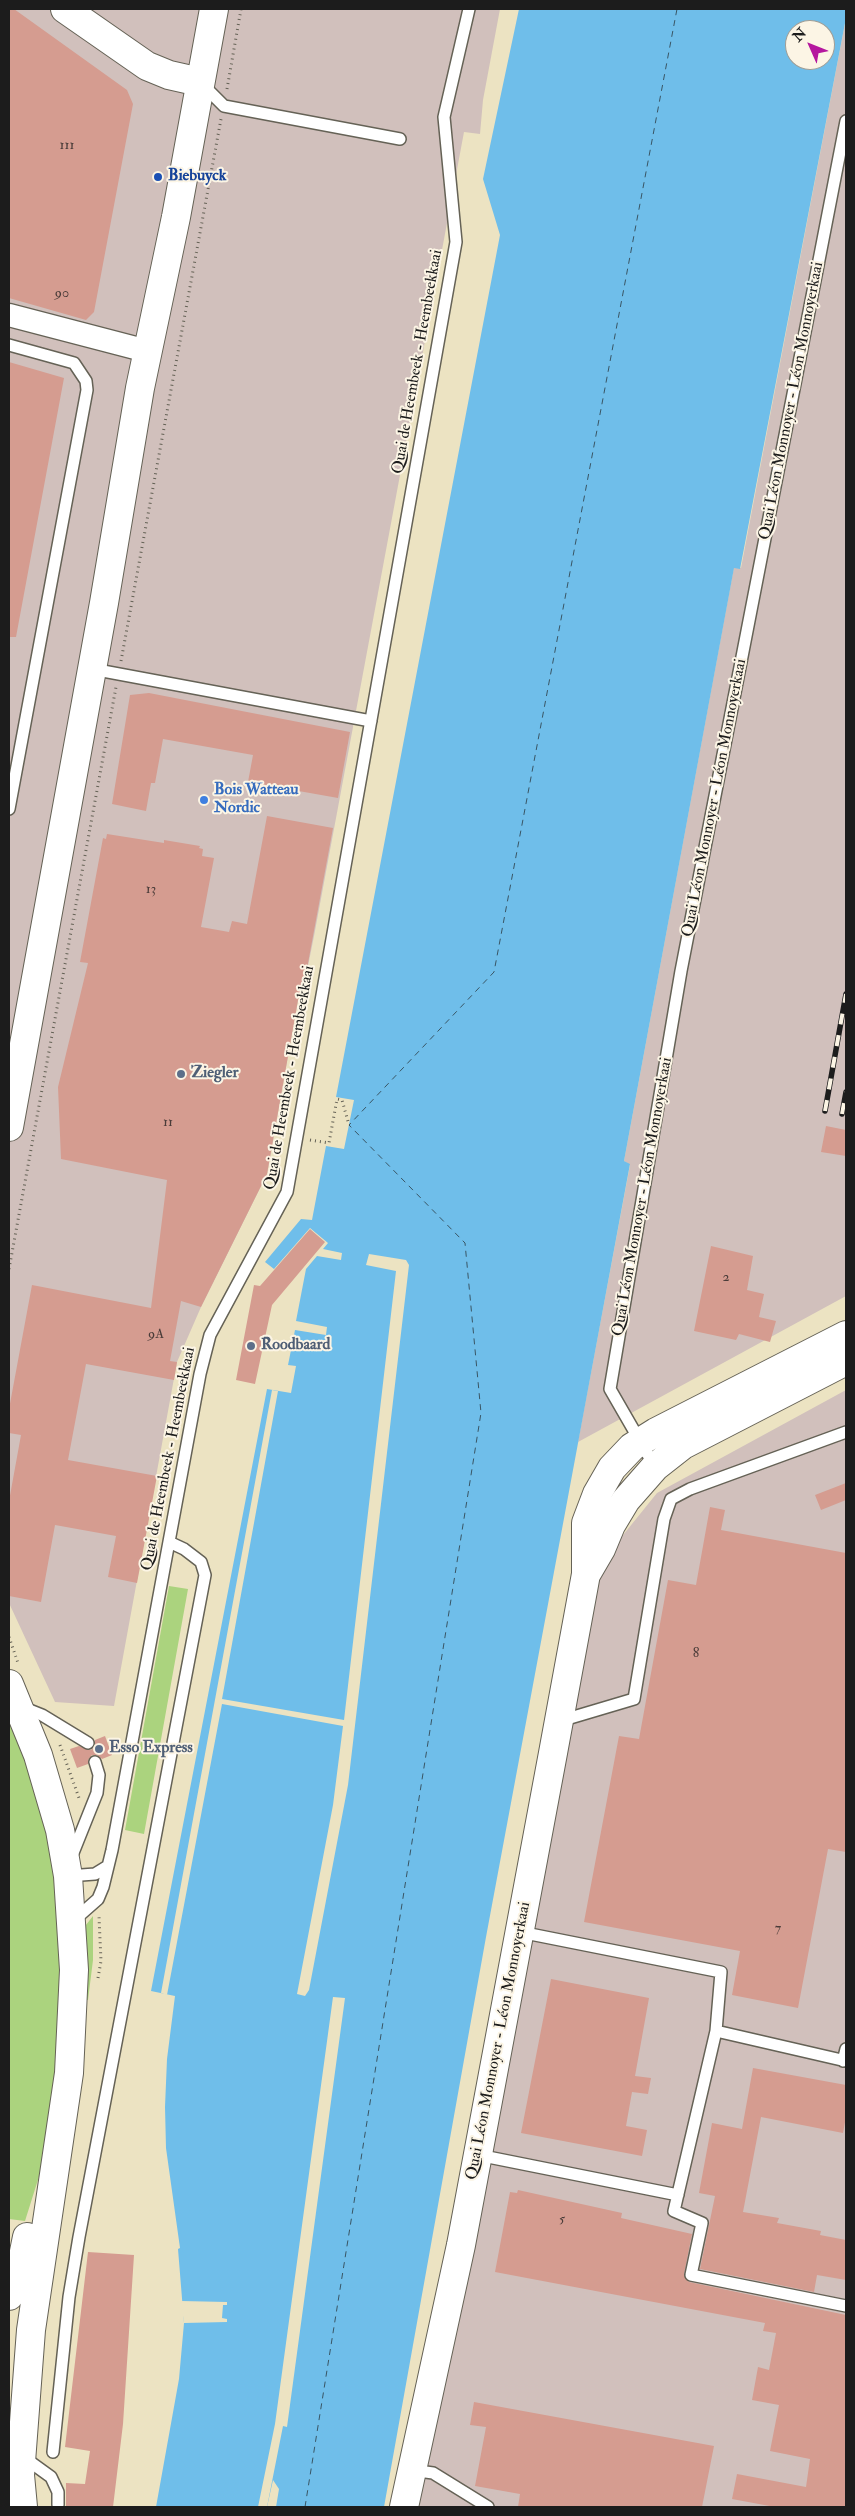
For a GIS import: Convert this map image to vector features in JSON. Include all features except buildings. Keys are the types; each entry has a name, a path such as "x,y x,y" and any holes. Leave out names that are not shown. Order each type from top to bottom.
{"main road":[{"path":"66,9 147,66 169,75 200,82"},
{"path":"9,1127 13,1082 92,669 147,352 176,217 214,9"},
{"path":"586,1574 586,1523 597,1494 612,1468 632,1447 656,1432 846,1335"},
{"path":"586,1574 601,1550 611,1525 626,1500 655,1467 683,1445 846,1361"},
{"name":"Quai Léon Monnoyer - Léon Monnoyerkaai","path":"404,2507 461,2245 586,1574"},
{"path":"13,1695 38,1755 53,1802 68,1871 73,1922 73,2037 31,2330 20,2475 23,2507"},
{"path":"9,2296 20,2274 32,2217 63,2116"},
{"path":"9,2369 31,2330"}],"street":[{"path":"9,316 147,352"}],"lane":[{"name":"Quai de Heembeek - Heembeekkaai","path":"73,1922 98,1899 104,1887 200,1374 210,1335 287,1192 456,242 444,117 468,9"},
{"path":"200,82 224,106 400,139"},
{"name":"Quai Léon Monnoyer - Léon Monnoyerkaai","path":"655,1467 610,1389 681,971 846,121"},
{"path":"9,344 74,363 86,381 87,390 9,809"},
{"path":"92,669 371,721"},
{"path":"558,1722 634,1699 664,1518 671,1499 690,1489 846,1432"},
{"path":"53,2452 69,2297 79,2237 205,1575 201,1562 184,1549 169,1542"},
{"path":"13,1695 88,1743"},
{"path":"95,1762 99,1775 97,1793 68,1871 95,1874 108,1866"},
{"path":"519,1932 721,1972 716,2031 674,2211 702,2223 691,2275 846,2306"},
{"path":"716,2031 845,2061 846,2049"},
{"path":"477,2155 678,2195"},
{"path":"22,2455 51,2477 58,2492 58,2505"},
{"path":"411,2470 433,2472 488,2507"}],"path":[{"path":"9,1269 242,9"},
{"path":"327,1143 329,1143 337,1099 342,1100 350,1125"}],"shaded area":[{"path":"9,9 500,9 483,100 480,134 464,132 314,936 301,1001 298,1000 267,1174 201,1307 177,1362 114,1706 55,1702 9,1603"},
{"path":"846,18 846,1296 578,1442 630,1165 624,1161 734,567 741,568"},
{"path":"846,1390 846,2507 419,2507 590,1576 657,1493"}],"green space":[{"path":"169,1586 188,1589 144,1834 125,1830"},
{"path":"9,1704 53,1833 67,1977 47,2151 25,2221 9,2219"},
{"path":"93,1916 93,1960 88,2000 84,2000 82,1930"}],"water":[{"path":"519,9 846,9 846,18 740,569 734,568 624,1161 630,1164 486,1937 384,2507 276,2507 279,2489 273,2480 267,2507 156,2507 179,2379 184,2323 178,2249 180,2248 166,2148 167,2059 175,1996 151,1991 267,1389 291,1393 296,1366 288,1365 295,1330 326,1335 327,1327 296,1321 306,1269 317,1256 341,1260 342,1253 323,1249 328,1243 310,1228 274,1269 265,1262 301,1219 312,1220 326,1146 344,1149 354,1100 336,1097 500,235 483,179"}],"pier":[{"path":"369,1254 406,1260 409,1265 348,1785 309,1990 305,1996 297,1994 333,1805 343,1726 222,1704 167,1995 161,1993 272,1390 278,1391 222,1699 344,1720 396,1271 366,1265"},
{"path":"333,1997 345,1998 287,2427 283,2426 267,2507 258,2507 275,2424"},
{"path":"181,2301 227,2302 227,2305 223,2305 222,2318 227,2319 227,2322 184,2323"}],"ferry route":[{"path":"305,2507 481,1413 465,1243 349,1125 494,972 677,9"}],"railway":[{"path":"825,1111 846,994"},
{"path":"842,1114 846,1092"}],"place":[{"name":"Biebuyck","path":"158,177"},
{"name":"Bois Watteau Nordic","path":"204,800"},
{"name":"Ziegler","path":"181,1074"},
{"name":"Roodbaard","path":"251,1346"},
{"name":"Esso Express","path":"99,1749"}]}
